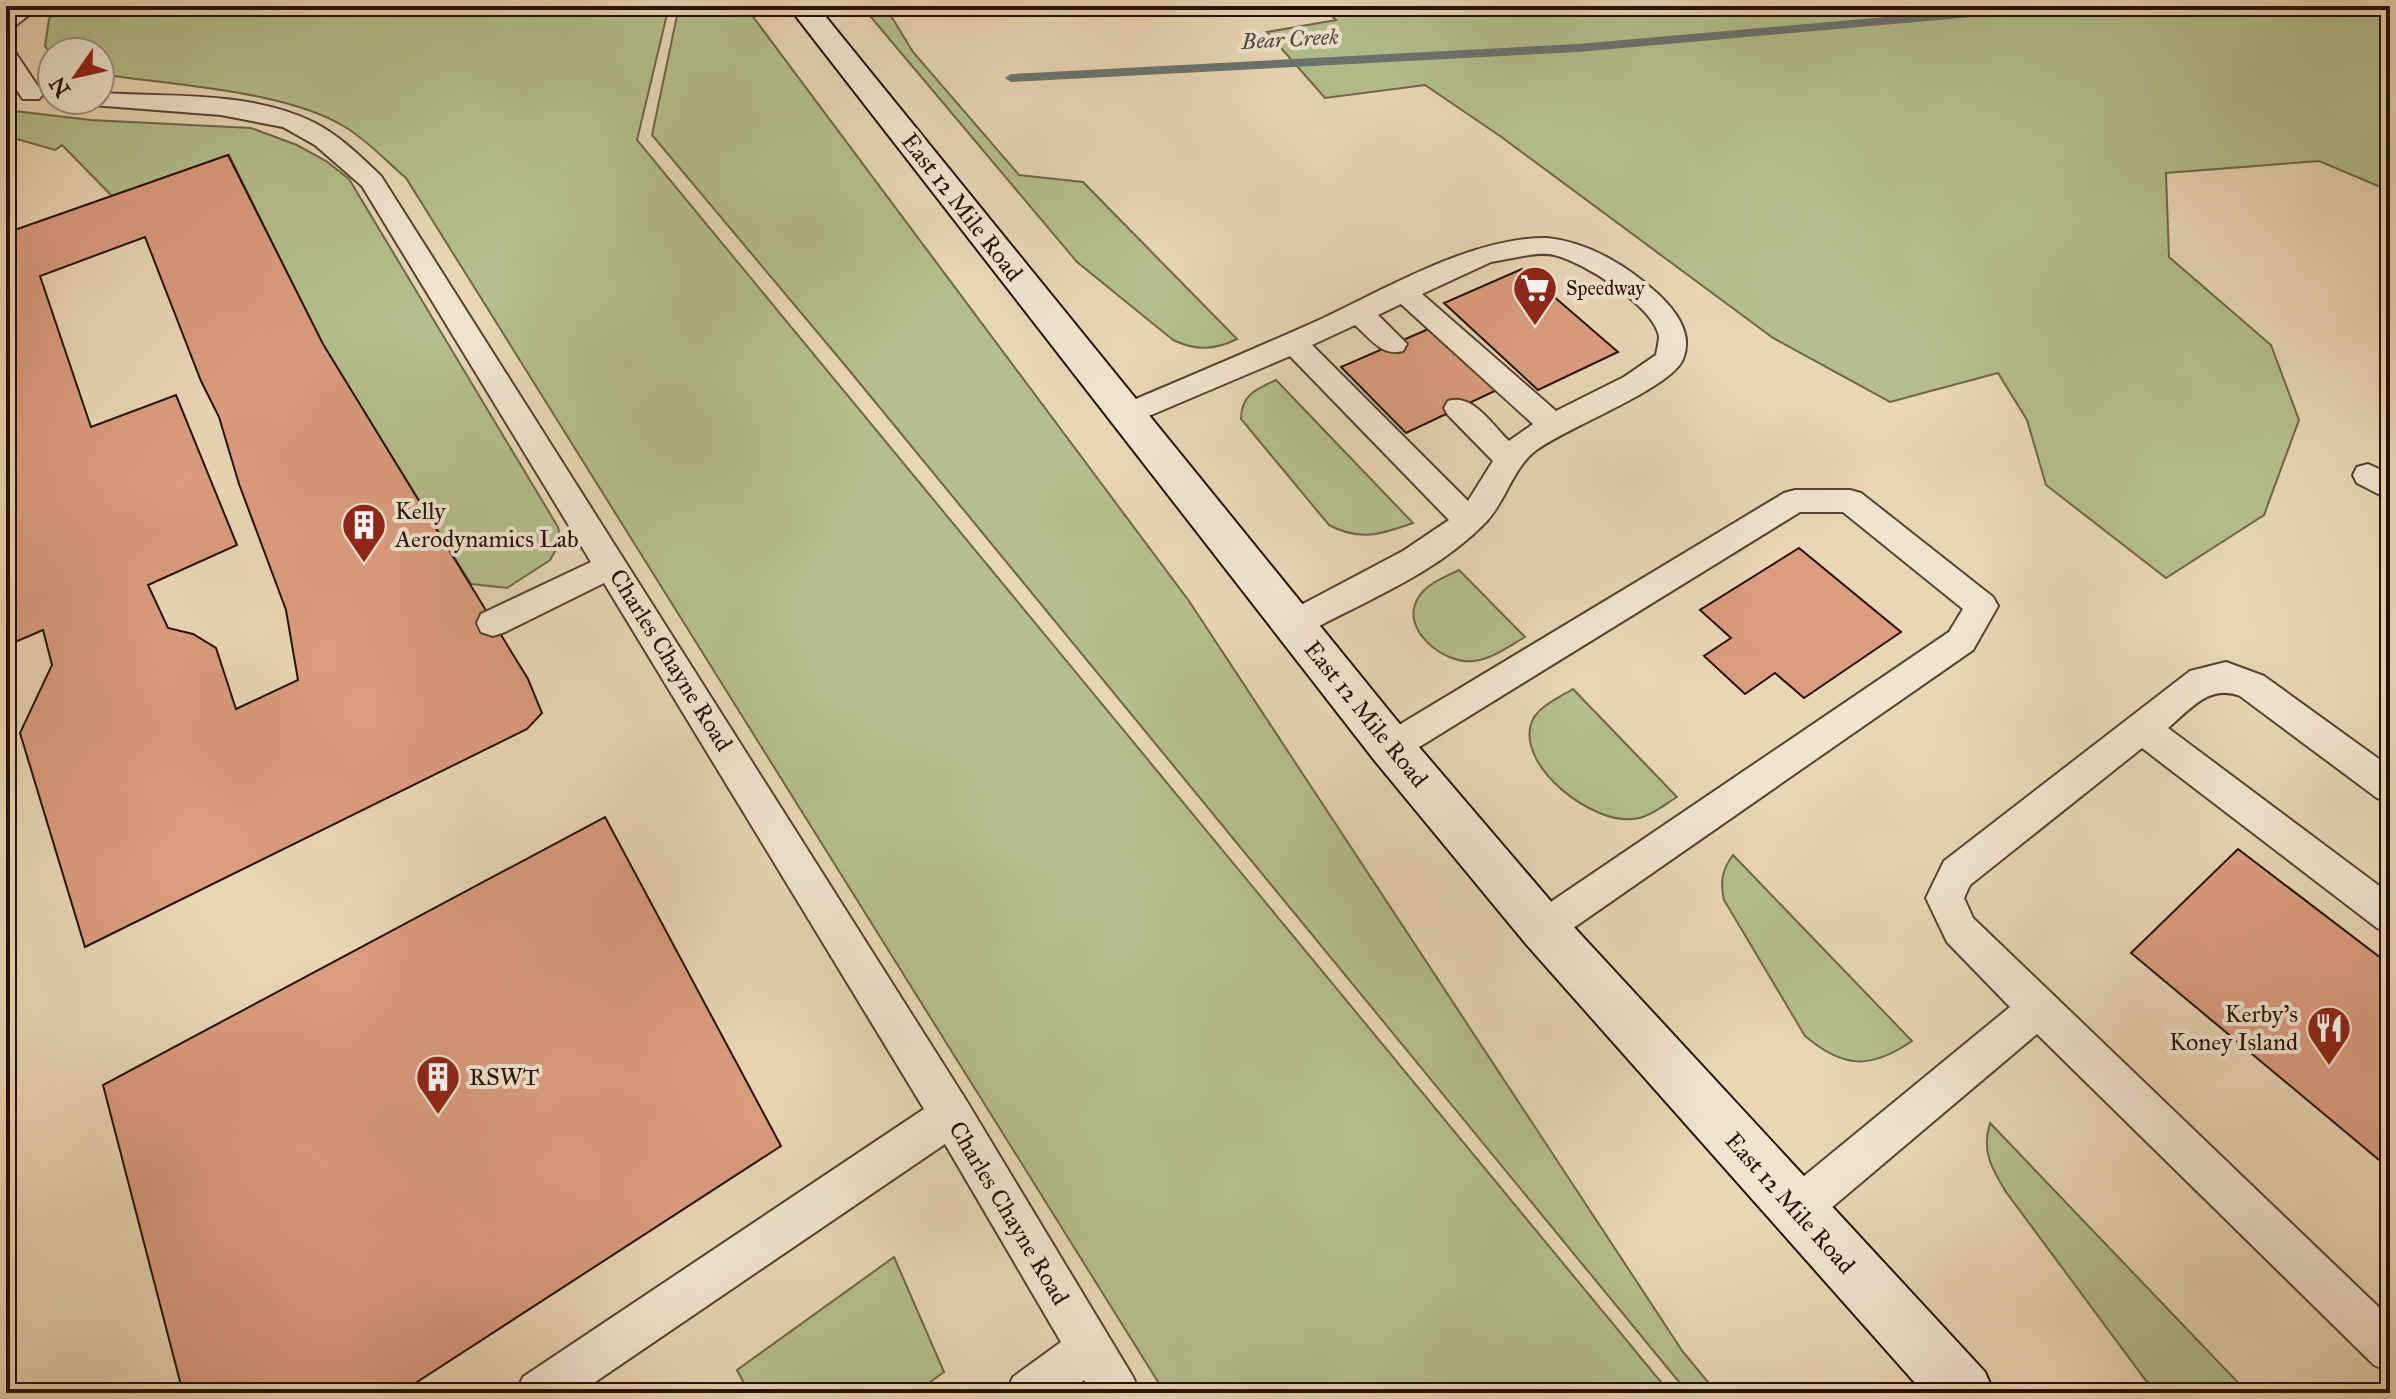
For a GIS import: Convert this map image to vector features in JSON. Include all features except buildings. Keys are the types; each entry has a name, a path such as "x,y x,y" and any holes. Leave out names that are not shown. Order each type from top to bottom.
{"main road":[{"name":"East 12 Mile Road","path":"802,6 1391,747 1543,928 1964,1393"}],"lane":[{"path":"6,22 29,6"},
{"path":"6,55 36,89"},
{"path":"6,91 36,94"},
{"name":"Charles Chayne Road","path":"116,101 239,110 294,123 340,152 372,181 613,565 951,1115 1117,1393"},
{"path":"1127,414 1483,255 1513,248 1554,247 1584,256 1609,270 1656,309 1672,335 1669,359 1651,375 1521,447 1479,511 1441,544 1294,624"},
{"path":"1404,292 1554,426"},
{"path":"1358,312 1393,344"},
{"path":"1293,342 1468,520"},
{"path":"1458,408 1510,460"},
{"path":"1391,747 1795,501 1850,501 1982,606 1961,641 1543,928"},
{"path":"493,623 613,565"},
{"path":"2390,787 2252,686 2226,676 2202,681 1957,873 1945,898 1960,930 2390,1349"},
{"path":"2142,728 2390,916"},
{"path":"1796,1210 2038,1008"},
{"path":"539,1393 951,1115"},
{"path":"1029,1393 1090,1348"}],"green space":[{"path":"59,6 669,6 637,140 1670,1393 1165,1393 406,178 353,132 320,115 260,97 116,76 116,36 46,36 49,19"},
{"path":"679,6 745,6 1189,601 1683,1352 1717,1393 1688,1393 844,364 652,135"},
{"path":"866,6 885,6 913,52 1019,175 1083,182 1237,339 1205,348 1173,340 1077,262 870,16"},
{"path":"1322,6 2390,6 2390,191 2319,161 2166,173 2169,257 2271,345 2299,420 2264,515 2166,578 2046,485 2027,420 1998,373 1890,402 1773,338 1500,136 1425,85 1325,98 1267,32 1336,20"},
{"path":"6,110 36,114 36,116 251,128 297,145 326,161 349,179 558,527 561,541 550,560 507,588 471,584 322,344 229,155 112,196 62,145 55,150 6,136"},
{"path":"1276,380 1413,523 1381,533 1361,535 1329,525 1241,419 1247,398"},
{"path":"1459,570 1525,637 1494,655 1474,661 1450,657 1428,643 1419,633 1415,621 1414,610 1418,598 1431,585"},
{"path":"1573,689 1677,797 1645,816 1617,818 1580,803 1547,775 1530,741 1531,724 1543,708"},
{"path":"1733,855 1912,1041 1883,1057 1857,1061 1832,1054 1805,1036 1724,900 1723,876"},
{"path":"1990,1123 2248,1393 2158,1393 2147,1382 2006,1192 1987,1151"},
{"path":"894,1257 944,1372 915,1393 749,1393 737,1370"}],"waterway":[{"name":"Bear Creek","path":"1011,78 1578,48 2050,6"}],"place":[{"name":"Speedway","path":"1535,327"},
{"name":"Kelly Aerodynamics Lab","path":"364,564"},
{"name":"Kerby's Koney Island","path":"2329,1067"},
{"name":"RSWT","path":"438,1116"}]}
